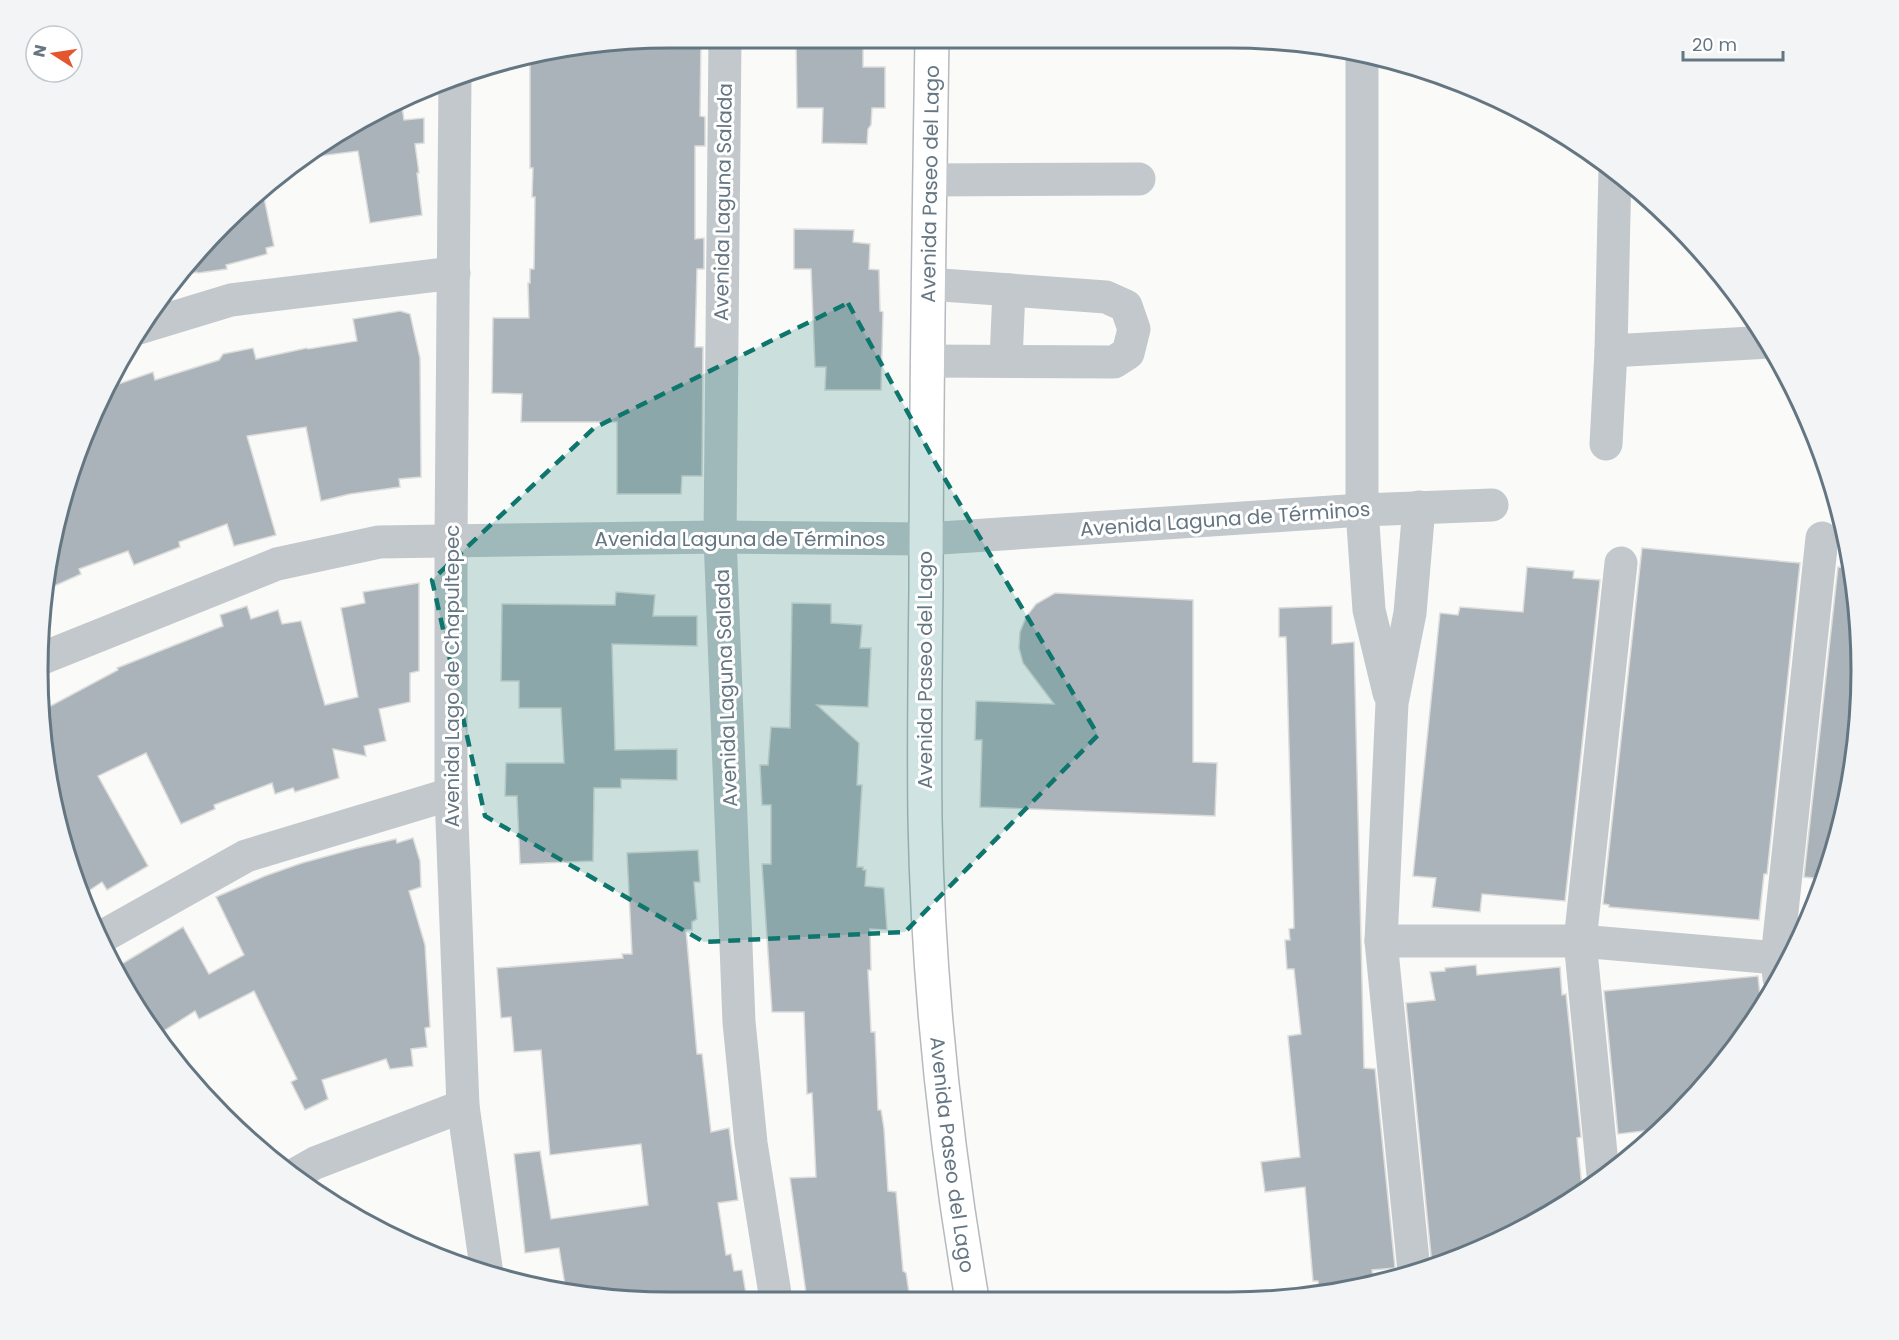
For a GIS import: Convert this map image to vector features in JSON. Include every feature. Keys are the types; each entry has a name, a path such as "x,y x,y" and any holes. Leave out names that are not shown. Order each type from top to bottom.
{"main road":[{"name":"Avenida Paseo del Lago","path":"932,48 927,361 925,821 933,980 950,1156 971,1292"}],"street":[{"name":"Avenida Laguna Salada","path":"725,48 720,537 739,1022 751,1143 775,1292"},
{"path":"1362,63 1362,510 1369,610 1392,703"},
{"name":"Avenida Lago de Chapultepec","path":"455,87 451,794 463,1106 486,1264"},
{"path":"930,180 1139,179"},
{"path":"1606,444 1611,351 1615,182"},
{"path":"153,324 231,300 454,273"},
{"path":"927,361 1114,362 1128,353 1134,329 1126,306 1106,297 928,284"},
{"path":"1006,361 1009,290"},
{"path":"1611,351 1758,343"},
{"name":"Avenida Laguna de Términos","path":"48,656 278,564 379,542 720,537 926,539 1362,510 1492,505"},
{"path":"1413,1264 1381,941 1392,703 1410,613 1419,507"},
{"path":"1779,961 1822,538"},
{"path":"1602,1167 1580,941 1621,563"},
{"path":"107,934 246,855 451,794"},
{"path":"1381,941 1580,941 1775,968"},
{"path":"301,1171 315,1163 463,1106"}],"highlighted area":[{"path":"848,303 936,464 1098,735 905,932 704,942 485,816 432,580 594,428"}],"building":[{"path":"701,48 700,116 705,117 705,146 695,146 695,239 704,238 704,269 697,269 695,347 703,347 702,476 682,476 681,494 617,494 617,422 521,422 522,394 492,393 493,318 529,318 528,283 530,283 530,269 534,269 535,197 532,197 533,168 530,168 530,64 589,53 629,49"},
{"path":"796,48 863,48 863,67 885,67 885,108 872,108 867,144 822,143 823,108 797,108"},
{"path":"402,109 404,120 424,118 424,143 415,144 422,215 370,223 358,151 320,156 359,131"},
{"path":"264,199 274,246 266,248 267,254 226,265 227,269 191,273 230,230"},
{"path":"794,229 854,230 853,242 870,244 869,269 879,270 880,311 883,312 881,390 825,390 826,367 815,367 811,269 794,269"},
{"path":"400,311 410,314 420,358 421,477 399,479 400,487 350,494 321,501 306,427 247,436 276,535 234,546 227,524 179,542 180,547 134,565 128,551 79,569 81,574 53,586 69,509 81,470 95,432 118,384 153,372 155,380 219,360 223,354 253,348 256,359 307,348 357,341 353,319"},
{"path":"1642,548 1800,563 1767,874 1764,874 1759,920 1609,907 1603,904"},
{"path":"1527,567 1574,571 1573,578 1600,580 1565,901 1482,894 1480,912 1432,907 1436,878 1413,876 1440,613 1458,615 1460,607 1523,612"},
{"path":"1838,567 1842,567 1850,629 1851,670 1846,751 1830,831 1818,870 1815,878 1804,877"},
{"path":"419,583 419,671 410,673 410,702 379,709 386,741 364,746 366,756 333,749 339,778 295,792 293,788 275,794 272,783 214,805 215,809 181,824 146,753 98,776 148,866 107,890 102,882 89,891 69,831 60,791 49,707 118,670 117,668 223,626 220,615 247,606 251,619 278,610 282,624 301,621 325,705 358,697 341,608 365,603 363,592"},
{"path":"616,592 655,595 653,616 697,616 697,646 612,644 615,750 677,749 677,780 621,779 621,788 594,788 593,861 520,864 517,796 505,796 506,763 564,763 561,708 519,708 519,681 501,681 502,604 615,605"},
{"path":"1055,593 1193,600 1193,762 1217,763 1215,816 980,807 982,740 975,740 976,701 1054,704 1023,663 1019,648 1020,632 1026,617 1036,604"},
{"path":"792,603 831,604 831,623 862,625 860,648 871,648 868,707 817,705 859,743 857,785 862,785 857,867 863,867 863,870 866,870 865,886 884,888 887,930 870,929 871,970 868,970 871,1032 875,1032 878,1110 881,1110 884,1129 888,1191 896,1192 903,1271 906,1273 909,1292 806,1292 790,1178 816,1177 812,1093 807,1094 804,1012 772,1012 762,864 771,864 771,805 762,805 760,765 768,765 771,727 790,728"},
{"path":"1332,606 1332,644 1354,642 1364,1068 1375,1069 1395,1268 1372,1270 1373,1275 1318,1286 1318,1281 1313,1281 1305,1187 1265,1192 1261,1162 1300,1157 1288,1036 1301,1034 1294,969 1287,969 1285,940 1290,940 1289,929 1294,928 1286,637 1279,637 1279,608"},
{"path":"413,838 420,861 421,887 409,891 425,945 430,1027 425,1028 427,1047 411,1049 413,1066 390,1069 386,1059 322,1080 328,1099 305,1110 291,1082 297,1079 254,991 199,1019 195,1011 164,1031 122,964 183,927 209,974 244,955 216,897 302,863 396,839 397,843"},
{"path":"698,850 700,882 694,882 697,919 692,922 692,930 686,930 697,1054 702,1054 711,1132 729,1128 738,1200 718,1203 726,1255 731,1254 734,1271 742,1270 746,1292 629,1291 565,1283 559,1248 525,1253 514,1154 540,1151 551,1219 648,1205 641,1144 550,1155 541,1050 514,1052 511,1017 501,1018 497,968 623,958 622,954 632,954 627,853"},
{"path":"1476,965 1477,975 1560,967 1562,995 1566,994 1581,1137 1577,1138 1581,1182 1540,1209 1504,1228 1431,1258 1406,1003 1435,1000 1430,972 1445,971 1445,968"},
{"path":"1758,976 1760,994 1722,1049 1669,1110 1647,1131 1618,1134 1604,991"}]}
